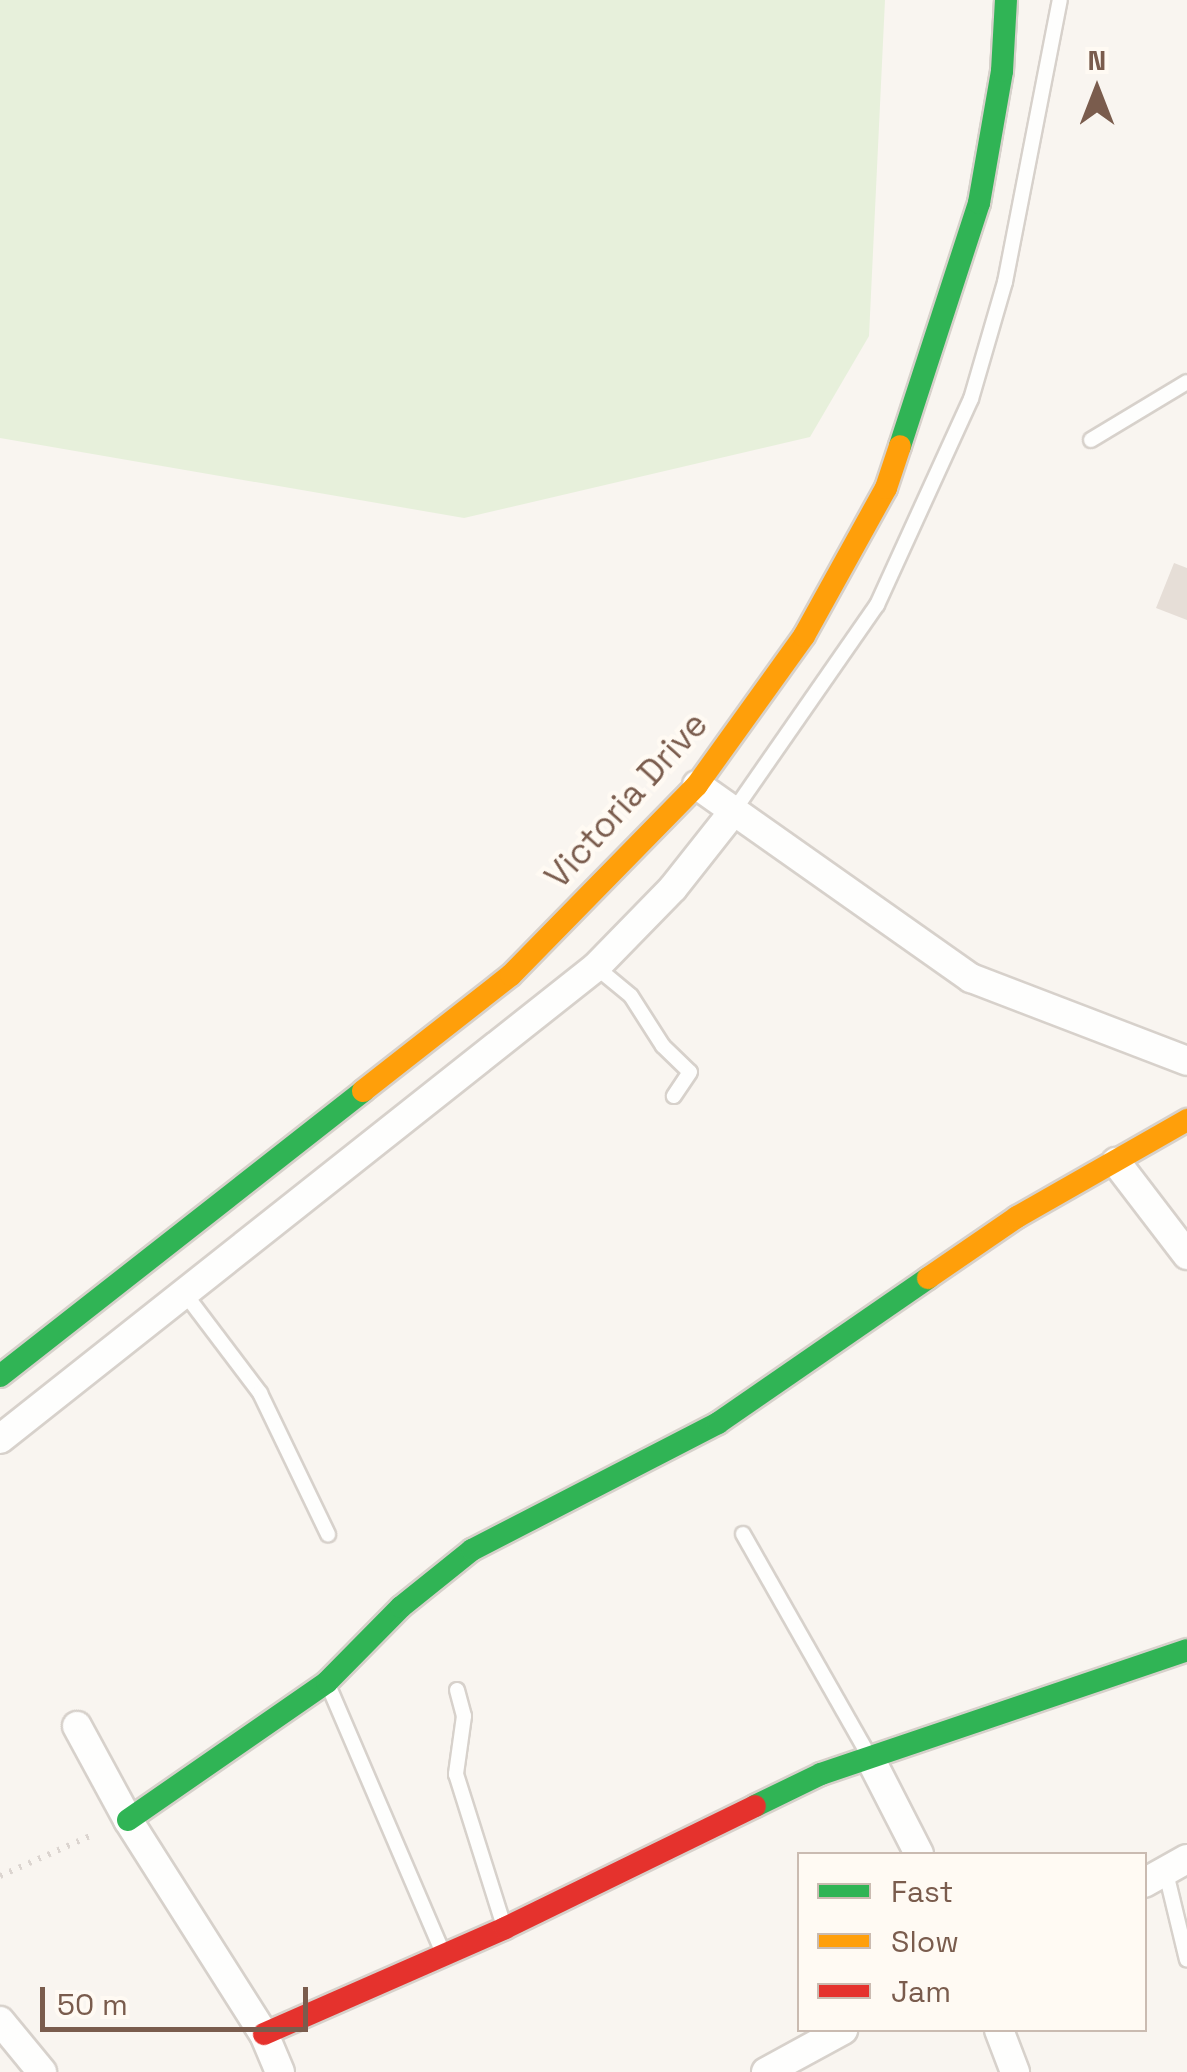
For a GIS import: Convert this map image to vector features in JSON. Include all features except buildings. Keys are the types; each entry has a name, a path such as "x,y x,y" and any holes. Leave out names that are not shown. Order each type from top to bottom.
{"street":[{"name":"Victoria Drive","path":"0,1376 512,975 697,785 804,636 886,488 979,203 1002,72 1006,0"},
{"path":"697,785 971,978 1187,1061"},
{"path":"0,1439 596,966 673,888 734,812"},
{"path":"128,1820 327,1682 401,1606 472,1550 718,1423 1017,1217 1187,1120"},
{"path":"1116,1162 1187,1255"},
{"path":"264,2034 442,1951 504,1928 822,1774 872,1762 1187,1650"},
{"path":"77,1726 128,1820 264,2034 280,2072"},
{"path":"872,1762 918,1852"},
{"path":"0,2021 42,2072"},
{"path":"766,2072 839,2032"},
{"path":"1000,2032 1015,2072"}],"lane":[{"path":"734,812 805,718 877,604 971,398 1006,282 1060,0"},
{"path":"1091,440 1187,382"},
{"path":"596,966 631,996 663,1046 690,1072 674,1096"},
{"path":"186,1295 260,1394 328,1534"},
{"path":"743,1534 872,1762"},
{"path":"327,1682 442,1951"},
{"path":"457,1690 464,1716 456,1774 504,1928"},
{"path":"1166,1872 1187,1960"}],"path":[{"path":"0,1876 128,1820"}],"green space":[{"path":"0,0 885,0 869,336 810,437 464,518 0,438"}],"traffic: fast":[{"path":"900,446 979,203 1002,71 1006,0"},
{"path":"0,1376 363,1091"},
{"path":"128,1820 327,1682 401,1607 472,1550 718,1423 928,1278"},
{"path":"755,1806 821,1774 1187,1650"}],"traffic: slow":[{"path":"363,1091 511,975 697,785 804,636 886,488 900,446"},
{"path":"928,1278 1017,1217 1187,1120"}],"traffic: jam":[{"path":"264,2034 505,1928 755,1806"}]}
